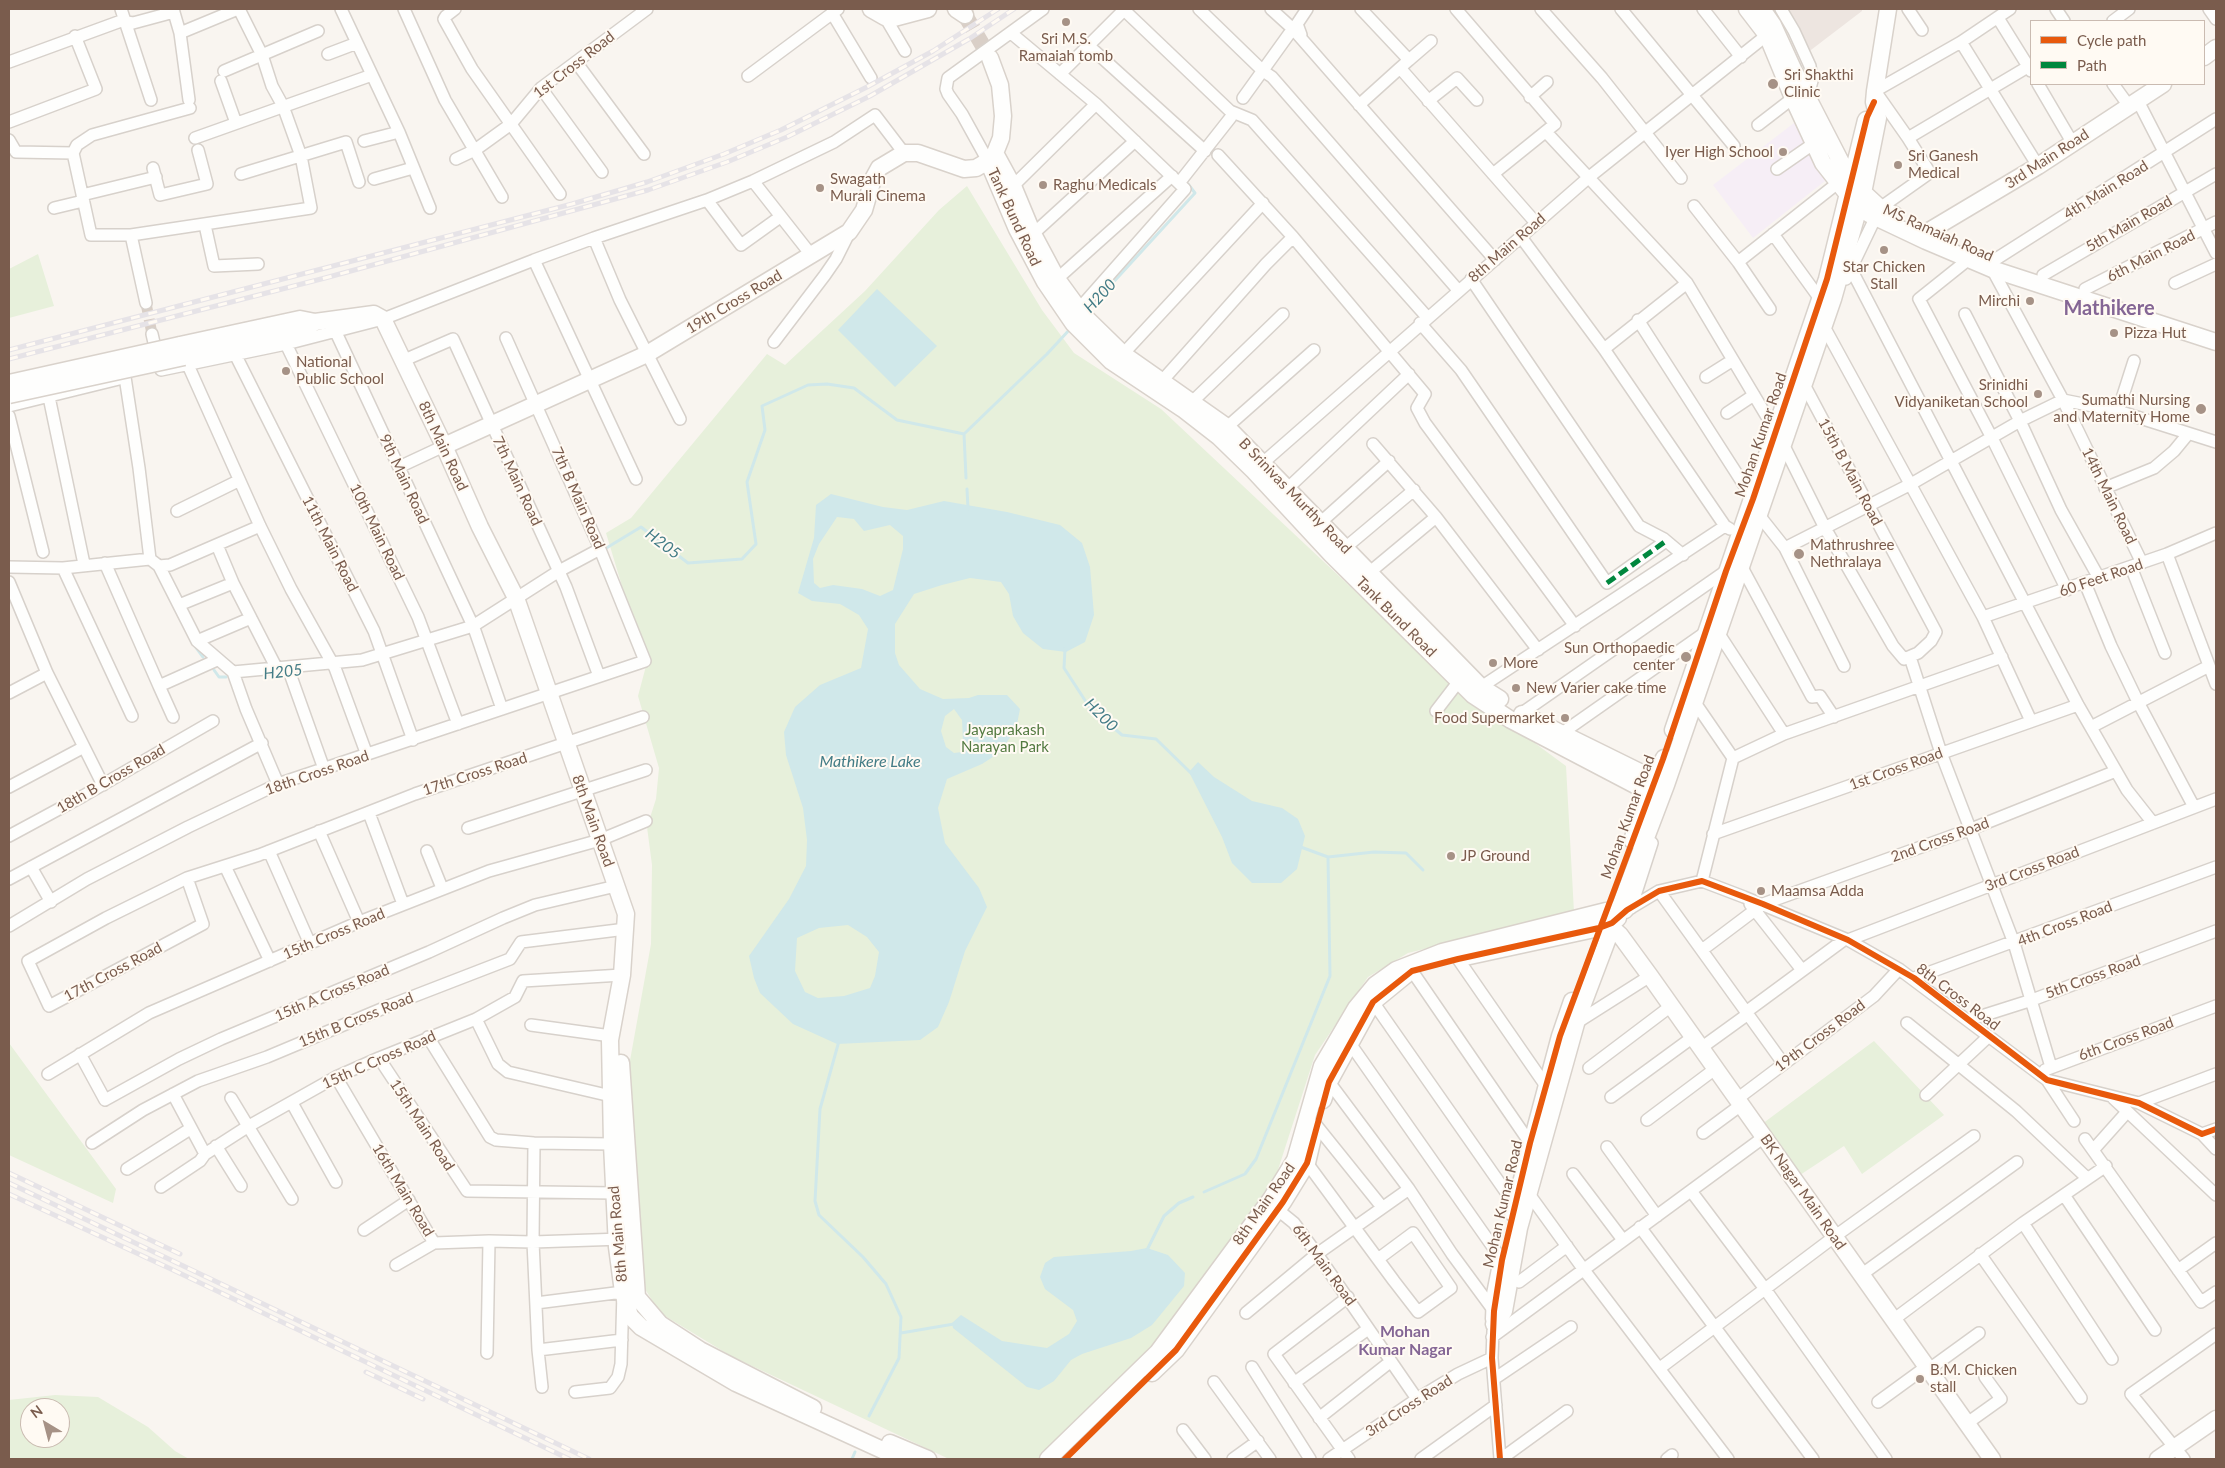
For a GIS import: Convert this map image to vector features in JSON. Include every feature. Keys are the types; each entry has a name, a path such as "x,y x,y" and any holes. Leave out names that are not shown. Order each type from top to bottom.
{"street":[{"path":"121,9 151,100"},
{"path":"9,62 75,36 125,21 132,24 173,10 180,33 190,104 92,136 77,145 73,154 90,235 131,234 205,225 311,208 300,156 283,106 272,86 262,55 239,9 180,33"},
{"path":"341,9 398,132 430,208"},
{"path":"404,9 445,100 502,197"},
{"path":"455,9 444,19 472,69 560,194"},
{"name":"1st Cross Road","path":"456,159 475,150 511,124 541,88 648,9"},
{"path":"878,13 894,18 928,9"},
{"path":"992,157 948,94 946,83 952,74 1043,9"},
{"path":"1060,74 1123,9 1230,111 1252,120 1424,320 1461,370 1607,583 1666,541"},
{"path":"1199,9 1263,71 1272,77 1458,290"},
{"path":"1271,9 1300,38 1495,260"},
{"path":"1300,38 1301,31 1297,24 1307,9"},
{"path":"1362,9 1404,64 1428,101 1536,223"},
{"path":"1456,9 1555,124 1547,133 1493,174"},
{"path":"1541,9 1602,78 1681,178"},
{"path":"1621,9 1734,146"},
{"path":"1702,9 1741,56"},
{"name":"MS Ramaiah Road","path":"1742,9 1767,36"},
{"name":"MS Ramaiah Road","path":"1748,9 1767,36 1800,99 1851,188"},
{"name":"MS Ramaiah Road","path":"1762,9 1773,25 1800,99 1813,144 1823,163 1878,213 1969,259 2043,275 2216,331"},
{"path":"1758,125 1800,99 1812,80 1810,66 1794,31 1781,9"},
{"path":"1908,9 1922,30"},
{"path":"1875,96 2010,9"},
{"path":"2056,9 2063,20"},
{"path":"2114,16 2129,9"},
{"path":"2209,9 2216,18"},
{"path":"748,76 835,11 871,78"},
{"path":"1755,512 1834,299 1851,188 1878,118 1875,96 1891,11"},
{"path":"878,13 906,51"},
{"path":"1908,138 2030,68 1998,18"},
{"path":"236,122 223,76 262,55 318,31"},
{"path":"1011,33 1096,104 1185,189 1079,318"},
{"path":"1243,98 1289,34"},
{"path":"9,122 96,89 75,36"},
{"name":"8th Main Road","path":"1259,466 1588,178 1767,36"},
{"path":"1359,105 1431,41"},
{"path":"1961,42 2038,166"},
{"path":"328,54 357,43"},
{"path":"1089,46 1205,151"},
{"path":"2205,56 2216,48"},
{"path":"9,383 184,356 235,354 286,344 327,325 374,314 383,318 594,238 707,200 753,181 834,142 875,115 904,153 918,153 964,169 976,168 992,157 1001,138 1003,100 996,71 990,58"},
{"path":"576,62 644,154"},
{"path":"195,138 372,74"},
{"path":"1428,101 1456,78 1477,100"},
{"path":"1530,97 1547,82"},
{"path":"2039,85 2072,142"},
{"path":"2114,85 2134,103 2165,153 2216,253"},
{"name":"3rd Main Road","path":"1929,231 2038,166 2161,85"},
{"path":"541,88 602,172"},
{"path":"1755,512 1786,450 1850,267 1878,213 1928,174 1928,170 1908,138 1875,96"},
{"path":"1013,186 1096,104"},
{"path":"1057,279 1176,179 1205,151 1231,117"},
{"name":"4th Main Road","path":"1994,264 2216,120"},
{"path":"364,141 398,132"},
{"path":"1547,133 1687,283 1776,432"},
{"path":"9,140 16,152 73,154"},
{"path":"1033,234 1135,141"},
{"path":"241,174 346,142 359,182"},
{"path":"1777,169 1813,144"},
{"path":"54,208 154,173 160,194 207,184 198,150"},
{"name":"19th Cross Road","path":"444,446 647,354 812,256 849,232 864,210 879,168 904,153"},
{"path":"1218,155 1293,237 1425,394 1417,408 1425,423 1575,626"},
{"name":"B Srinivas Murthy Road","path":"992,157 1013,186 1033,234 1079,318 1123,354 1193,401 1227,427 1259,466 1288,488 1481,687 1522,713 1635,770 1661,791"},
{"name":"Tank Bund Road","path":"992,157 1017,229 1045,282 1079,318 1111,361 1183,409 1259,466 1332,554 1473,695 1511,720 1661,791"},
{"path":"374,179 413,168"},
{"name":"5th Main Road","path":"2043,275 2216,174"},
{"path":"753,181 812,256"},
{"path":"1738,262 1773,234 1851,188"},
{"name":"Mohan Kumar Road","path":"1501,1459 1492,1358 1496,1321 1508,1261 1514,1205 1530,1143 1560,1036 1615,916 1661,791 1663,759 1713,634 1726,571 1742,534 1755,512 1776,432 1820,299 1851,188"},
{"path":"707,200 742,245 780,217"},
{"path":"1123,354 1263,203"},
{"path":"1694,206 1738,262 1770,309"},
{"name":"MS Ramaiah Road","path":"1878,213 1929,231 1994,264 2216,342"},
{"name":"6th Main Road","path":"2086,289 2216,222"},
{"path":"205,225 214,266 258,264"},
{"path":"774,342 836,259 849,232"},
{"path":"131,234 146,303"},
{"path":"1773,234 1820,299"},
{"path":"1162,381 1266,264 1293,237"},
{"path":"1521,237 1742,534 1744,571 1812,697 1820,696 1834,718"},
{"path":"594,238 620,300 680,418"},
{"path":"1969,259 1919,299 1992,438 2067,590"},
{"path":"534,260 636,479"},
{"name":"14th Main Road","path":"1994,264 2105,488 2137,565 2165,654"},
{"path":"2175,283 2216,264"},
{"path":"1850,267 2078,705 2127,790 2153,823"},
{"path":"1471,279 1639,526 1666,541 1683,555"},
{"path":"1604,348 1687,283"},
{"path":"1193,401 1283,314"},
{"path":"1965,314 2020,421 2061,510 2098,578"},
{"name":"8th Main Road","path":"383,318 517,602 550,692 566,744 616,886 626,922 622,975 611,1036 611,1096 616,1240 623,1292 630,1316 641,1327 736,1384 902,1459"},
{"path":"9,395 184,356 300,319 327,325"},
{"path":"1638,320 1755,512 1784,548 1844,666"},
{"name":"9th Main Road","path":"327,325 399,467 474,629 502,708"},
{"path":"1828,332 1983,617 2032,721"},
{"path":"152,334 160,370"},
{"name":"7th B Main Road","path":"506,338 601,551 644,661"},
{"name":"7th Main Road","path":"402,361 453,339 560,574 599,676"},
{"name":"10th Main Road","path":"286,344 418,617 458,724"},
{"path":"1227,427 1314,350"},
{"name":"11th Main Road","path":"235,354 370,622 413,740"},
{"path":"9,406 160,370 184,356"},
{"path":"184,356 238,481 290,589 334,666 367,756"},
{"path":"1706,377 1733,360"},
{"path":"2118,411 2134,361"},
{"path":"1288,488 1409,374"},
{"path":"125,377 155,562 197,642 234,672 246,708 278,784"},
{"name":"15th B Main Road","path":"1807,390 1867,506 1936,632 1927,646 1910,657"},
{"path":"1727,413 1754,395"},
{"path":"49,397 84,564"},
{"path":"1784,548 1911,484 2020,421 2063,400 2118,411 2216,442"},
{"path":"9,416 43,552"},
{"path":"2105,488 2154,468 2174,451 2188,434"},
{"path":"1373,444 1436,517 1538,650"},
{"path":"399,467 444,446"},
{"path":"1786,450 1825,528 1893,646 1904,659 1910,657 1918,687 1941,753 2014,943 2051,1067"},
{"path":"1321,522 1389,461"},
{"path":"177,511 238,481"},
{"path":"1345,548 1414,490"},
{"path":"1370,572 1436,517"},
{"path":"9,567 64,568 84,564 155,562 170,565 260,526"},
{"name":"60 Feet Road","path":"1983,617 2137,565 2216,533"},
{"path":"1481,687 1683,555 1742,534"},
{"path":"1508,1261 1529,1194 1576,1023 1661,791 1742,534"},
{"path":"217,545 233,583 251,618 286,670 324,769"},
{"path":"234,672 334,666 382,657 474,629 560,574 601,551"},
{"path":"2167,554 2216,684"},
{"path":"105,563 173,717"},
{"path":"64,568 132,716"},
{"path":"1522,713 1726,571"},
{"path":"1661,791 1698,708 1713,634 1744,571"},
{"path":"9,582 14,608 102,785"},
{"path":"179,605 233,583"},
{"path":"2085,583 2111,646 2138,702 2194,806"},
{"path":"197,642 251,618"},
{"path":"1562,733 1713,634"},
{"path":"1713,634 1784,734"},
{"path":"1733,758 1784,734 1834,718 2002,657"},
{"path":"158,686 217,660"},
{"name":"18th Cross Road","path":"9,926 87,879 188,827 278,784 367,756 502,708 644,661"},
{"path":"2091,728 2209,666"},
{"path":"9,693 47,673"},
{"path":"1436,711 1459,681"},
{"name":"1st Cross Road","path":"1713,834 2078,705"},
{"path":"1048,1459 1158,1352 1255,1231 1295,1160 1322,1066 1356,1008 1375,985 1396,970 1442,952 1615,916 1660,891 1702,881 1733,758 1698,708"},
{"name":"17th Cross Road","path":"186,878 203,924 49,1006 28,961 106,918 186,878 269,851 414,794 643,717"},
{"name":"18th B Cross Road","path":"9,836 102,785 213,720"},
{"path":"9,879 262,743"},
{"path":"9,787 84,747"},
{"path":"1635,770 1650,766 1663,759"},
{"path":"468,828 646,770"},
{"name":"2nd Cross Road","path":"1702,950 1758,907 1971,829 2116,771"},
{"name":"3rd Cross Road","path":"1611,1098 1747,1013 1802,970 1846,939 2216,799"},
{"path":"369,813 403,904"},
{"name":"15th Cross Road","path":"48,1074 149,1013 359,922 489,871 600,840 646,821"},
{"path":"319,831 359,922"},
{"path":"269,851 310,944"},
{"path":"427,851 442,888"},
{"path":"225,866 270,961"},
{"path":"31,867 51,902"},
{"name":"4th Cross Road","path":"1914,978 2014,943 2216,867"},
{"name":"8th Cross Road","path":"1702,881 1744,897 1758,907 1846,939 1899,969 1914,978 2047,1080 2139,1103 2202,1134"},
{"name":"15th A Cross Road","path":"80,1054 105,1100 179,1059 221,1039 429,952 535,904 616,886"},
{"path":"1660,891 1783,1064"},
{"path":"1758,907 1802,970"},
{"name":"8th Main Road","path":"1065,1459 1176,1350 1255,1231 1278,1210 1307,1163 1329,1082 1372,1002 1412,971 1615,916"},
{"name":"BK Nagar Main Road","path":"1615,916 1620,935 1992,1459"},
{"path":"626,922 636,930 620,1044 637,1297 660,1324 700,1350 798,1400 928,1459"},
{"name":"15th B Cross Road","path":"92,1143 198,1081 267,1057 390,1005 510,959 521,942 626,922"},
{"name":"5th Cross Road","path":"1969,1020 2032,1000 2216,931"},
{"path":"1458,959 1546,1086"},
{"name":"19th Cross Road","path":"1703,1132 1783,1064 1874,996 1899,969"},
{"path":"1412,971 1530,1143"},
{"name":"15th C Cross Road","path":"161,1187 200,1161 205,1154 216,1146 247,1127 336,1078 378,1058 476,1019 515,997 523,982 622,975"},
{"path":"1576,1023 1650,976"},
{"path":"1372,1002 1514,1205"},
{"path":"1588,1068 1671,1006"},
{"name":"6th Cross Road","path":"2036,1073 2216,1006"},
{"path":"476,1019 498,1064 508,1072 611,1096"},
{"path":"1907,1023 2016,1111 2087,1178"},
{"path":"531,1024 611,1036"},
{"path":"1926,1095 1989,1036"},
{"path":"428,1037 490,1137 496,1140 534,1143 612,1144"},
{"path":"1350,1042 1508,1261"},
{"name":"15th Main Road","path":"378,1058 467,1191 534,1193"},
{"path":"1647,1120 1716,1069"},
{"path":"2139,1103 2216,1074"},
{"name":"16th Main Road","path":"336,1078 434,1243 616,1240 633,1238"},
{"path":"2047,1080 2074,1121"},
{"path":"1329,1082 1409,1188 1496,1321 1584,1270 1764,1137"},
{"path":"173,1094 205,1154"},
{"path":"2111,1097 2216,1195"},
{"path":"231,1098 292,1199"},
{"path":"292,1103 336,1182"},
{"path":"2094,1149 2128,1112"},
{"path":"1316,1125 1382,1207"},
{"path":"128,1169 190,1129"},
{"path":"2216,1129 2202,1134 2216,1149"},
{"path":"1660,1368 1834,1237 1974,1136"},
{"path":"2085,1138 2201,1302 2216,1292"},
{"path":"534,1143 533,1242 538,1350 542,1387"},
{"path":"216,1146 241,1186"},
{"path":"1607,1147 1657,1216"},
{"path":"1861,1275 2017,1162"},
{"path":"1307,1163 1354,1227 1378,1259 1418,1312 1452,1288 1413,1233 1378,1259"},
{"path":"1892,1320 2023,1223 2106,1166"},
{"path":"1573,1174 1623,1240"},
{"path":"1246,1313 1317,1254 1409,1188"},
{"path":"1691,1191 1765,1289 1886,1459"},
{"path":"534,1193 614,1193"},
{"path":"1529,1194 1584,1270 1728,1459"},
{"path":"2064,1195 2155,1330"},
{"path":"364,1230 408,1200"},
{"name":"6th Main Road","path":"1278,1210 1294,1223 1317,1254 1416,1399"},
{"path":"2023,1223 2112,1360"},
{"path":"1640,1227 1813,1459"},
{"path":"487,1353 489,1241"},
{"path":"396,1265 434,1243"},
{"path":"2178,1270 2216,1243"},
{"path":"1519,1282 1566,1246"},
{"path":"1436,1266 1452,1254"},
{"path":"1980,1254 2081,1398"},
{"path":"536,1303 623,1292 621,1364 615,1384 610,1388 575,1392"},
{"path":"1346,1454 1274,1354 1348,1297"},
{"path":"1494,1379 1571,1328"},
{"path":"1294,1384 1368,1329"},
{"path":"1878,1402 1979,1333"},
{"path":"2179,1454 2131,1394 2216,1334"},
{"path":"538,1350 622,1340"},
{"name":"3rd Cross Road","path":"1329,1459 1346,1454 1416,1399 1458,1374 1492,1358"},
{"path":"1319,1418 1390,1362"},
{"path":"1252,1367 1310,1459"},
{"path":"1966,1424 2001,1399 1985,1377"},
{"path":"1214,1382 1270,1459"},
{"path":"2124,1405 2134,1398"},
{"path":"1421,1459 1496,1405"},
{"path":"1501,1459 1567,1411"},
{"path":"2158,1459 2179,1454 2216,1419"},
{"path":"1183,1430 1205,1459"},
{"path":"1233,1459 1258,1441"}],"shaded area":[{"path":"1783,9 1862,9 1862,11 1807,53"},
{"name":"Iyer High School","path":"1794,123 1825,181 1753,238 1713,185"}],"green space":[{"name":"Jayaprakash Narayan Park","path":"967,186 1042,310 1074,353 1161,409 1452,682 1566,766 1574,912 1408,953 1368,977 1315,1055 1276,1176 1168,1326 1135,1368 1044,1459 949,1459 731,1356 660,1313 645,1289 629,1066 651,944 652,865 647,827 656,799 659,768 638,696 646,666 606,533 631,518 767,354 785,365 865,291 939,210"},
{"path":"38,254 54,306 9,318 9,269"},
{"path":"1874,1041 1944,1115 1862,1174 1844,1146 1800,1175 1762,1124"},
{"path":"9,1043 116,1189 113,1203 9,1155"},
{"path":"55,1395 98,1397 148,1427 175,1451 189,1459 9,1459 9,1400 20,1399 20,1448 70,1448 70,1398 27,1398"}],"water":[{"path":"877,289 937,346 895,387 838,330"},
{"name":"Mathikere Lake","path":"831,494 883,507 907,510 944,501 1007,512 1060,525 1082,543 1090,567 1094,615 1085,642 1066,652 1043,649 1023,633 1013,616 1009,594 1001,582 970,578 914,594 895,624 895,653 899,665 920,689 943,699 969,698 978,695 1007,695 1020,709 1016,729 999,753 982,764 947,779 938,808 945,843 979,888 987,907 965,951 949,1002 938,1027 920,1040 837,1044 793,1024 760,993 749,956 789,899 806,866 807,840 803,808 786,755 784,732 795,707 820,685 861,668 868,629 859,615 840,604 812,601 798,593 814,538 816,505","holes":["837,517 854,519 864,531 890,525 903,536 903,549 893,590 880,596 862,589 833,585 820,588 814,583 813,559 819,544","954,709 962,720 962,752 954,753 946,747 941,731 945,716","848,925 867,937 879,952 875,976 870,988 844,996 818,998 805,992 795,971 797,938 819,928"]},
{"path":"1198,762 1214,777 1252,801 1282,808 1298,819 1305,836 1297,869 1281,883 1252,883 1232,863 1222,837 1189,772"},
{"path":"1147,1248 1168,1255 1185,1273 1184,1286 1152,1325 1131,1338 1082,1354 1071,1360 1054,1381 1039,1390 1027,1387 953,1328 952,1323 961,1315 1002,1341 1047,1348 1069,1334 1077,1321 1073,1310 1045,1289 1040,1277 1045,1263 1054,1257"}],"waterway":[{"name":"H200","path":"1087,311 1195,193 1188,184"},
{"name":"H200","path":"966,478 964,434 1047,354 1071,328"},
{"name":"H205","path":"603,550 641,527 688,563 742,559 756,544 747,482 765,430 762,406 808,385 827,384 854,388 897,420 964,434"},
{"name":"H200","path":"967,489 968,509"},
{"name":"H205","path":"195,646 203,657"},
{"name":"H200","path":"1065,649 1064,668 1090,708 1122,735 1156,739 1192,774"},
{"name":"H205","path":"214,670 219,677 226,677"},
{"name":"H200","path":"1298,846 1328,857 1374,852 1406,853 1423,870"},
{"path":"1204,1192 1245,1174 1256,1159 1330,976 1328,857"},
{"path":"839,1041 820,1109 815,1201 819,1215 863,1257 886,1284 901,1317 899,1358 869,1416"},
{"path":"1147,1250 1164,1216 1179,1203 1193,1197"},
{"path":"901,1333 954,1324"},
{"path":"852,1459 855,1452"}],"tunnel":[{"path":"965,15 990,58"},
{"path":"146,303 152,334"}],"railway":[{"path":"9,350 572,204 647,182 724,154 781,130 867,87 933,51 998,9"},
{"path":"9,359 325,278 648,190 727,162 787,137 870,96 969,39 1014,9"},
{"path":"9,1173 180,1254"},
{"path":"9,1183 589,1459"},
{"path":"9,1194 171,1269 569,1459"},
{"path":"366,1372 423,1399"}],"marked path":[{"path":"1607,583 1666,541"}],"cycle path":[{"path":"1500,1459 1492,1358 1494,1311 1502,1260 1530,1143 1560,1036 1663,759 1827,279 1867,117 1874,102"},
{"path":"1065,1459 1176,1350 1283,1202 1307,1163 1329,1082 1373,1002 1412,971 1599,928 1612,923 1627,910 1659,891 1702,881 1763,904 1848,940 1914,978 2047,1080 2139,1103 2202,1134 2216,1129"}],"place":[{"name":"Sri M.S. Ramaiah tomb","path":"1066,22"},
{"name":"Sri Shakthi Clinic","path":"1773,84"},
{"name":"Iyer High School","path":"1783,152"},
{"name":"Sri Ganesh Medical","path":"1898,165"},
{"name":"Raghu Medicals","path":"1043,185"},
{"name":"Swagath Murali Cinema","path":"820,188"},
{"name":"Star Chicken Stall","path":"1884,250"},
{"name":"Mirchi","path":"2030,301"},
{"name":"Pizza Hut","path":"2114,333"},
{"name":"National Public School","path":"286,371"},
{"name":"Srinidhi Vidyaniketan School","path":"2038,394"},
{"name":"Sumathi Nursing and Maternity Home","path":"2201,409"},
{"name":"Mathrushree Nethralaya","path":"1799,554"},
{"name":"Sun Orthopaedic center","path":"1686,657"},
{"name":"More","path":"1493,663"},
{"name":"New Varier cake time","path":"1516,688"},
{"name":"Food Supermarket","path":"1565,718"},
{"name":"JP Ground","path":"1451,856"},
{"name":"Maamsa Adda","path":"1761,891"},
{"name":"B.M. Chicken stall","path":"1920,1379"}],"district":[{"name":"Mathikere","path":"2109,309"},
{"name":"Mohan Kumar Nagar","path":"1405,1341"}]}
